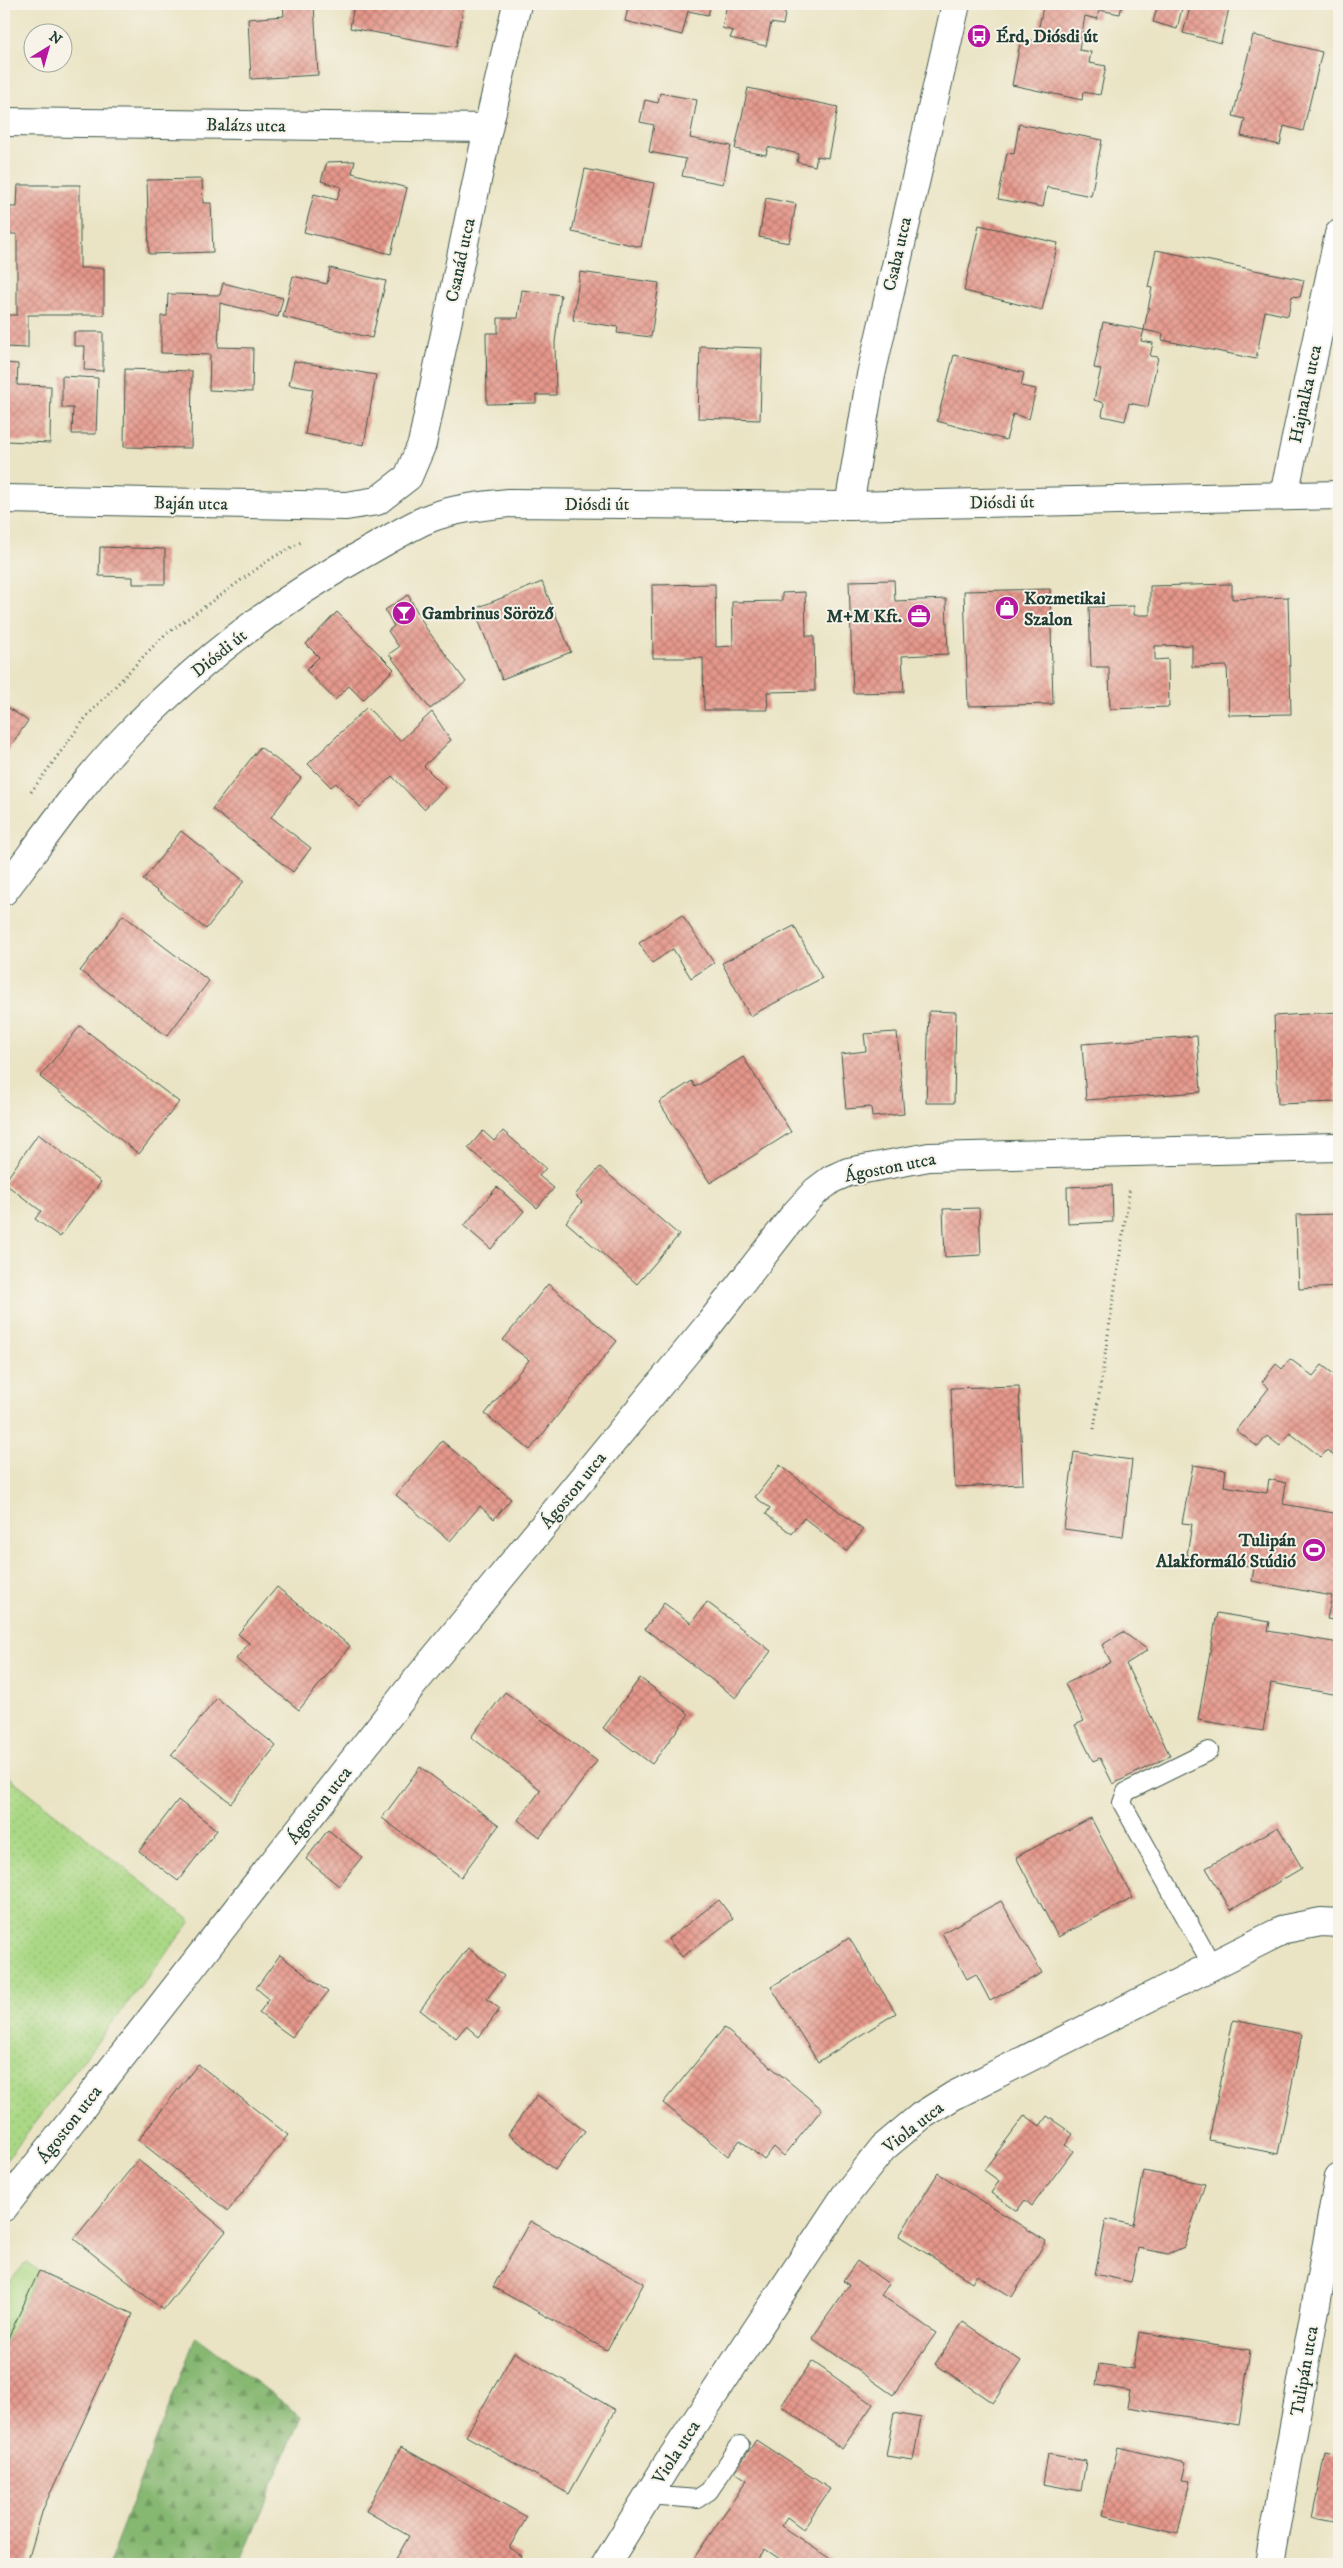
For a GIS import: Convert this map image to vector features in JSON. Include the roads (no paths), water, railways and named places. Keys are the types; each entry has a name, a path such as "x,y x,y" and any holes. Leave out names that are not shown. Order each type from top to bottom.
{"street":[{"name":"Csanád utca","path":"377,501 408,477 422,444 488,128 517,4"},
{"name":"Csaba utca","path":"849,506 873,365 956,4"},
{"name":"Balázs utca","path":"4,122 488,128"},
{"name":"Hajnalka utca","path":"1284,495 1339,234"},
{"name":"Diósdi út","path":"4,891 73,800 122,742 170,692 284,602 344,565 430,518 460,509 508,503 849,506 1339,495"},
{"name":"Baján utca","path":"4,499 346,506 377,501"},
{"name":"Ágoston utca","path":"4,2207 410,1688 711,1322 795,1214 816,1191 832,1179 848,1172 929,1157 1339,1147"},
{"name":"Viola utca","path":"606,2564 648,2495 845,2196 883,2148 921,2116 953,2096 1212,1965 1285,1929 1321,1922 1339,1923"},
{"name":"Tulipán utca","path":"1269,2564 1339,2177"}],"lane":[{"path":"1208,1752 1126,1792 1122,1803 1212,1965"},
{"path":"648,2495 697,2499 709,2492 740,2445"}],"place":[{"name":"Érd, Diósdi út","path":"979,36"},
{"name":"Kozmetikai Szalon","path":"1007,608"},
{"name":"Gambrinus Söröző","path":"404,613"},
{"name":"M+M Kft.","path":"919,616"},
{"name":"Tulipán Alakformáló Stúdió","path":"1314,1550"}]}
